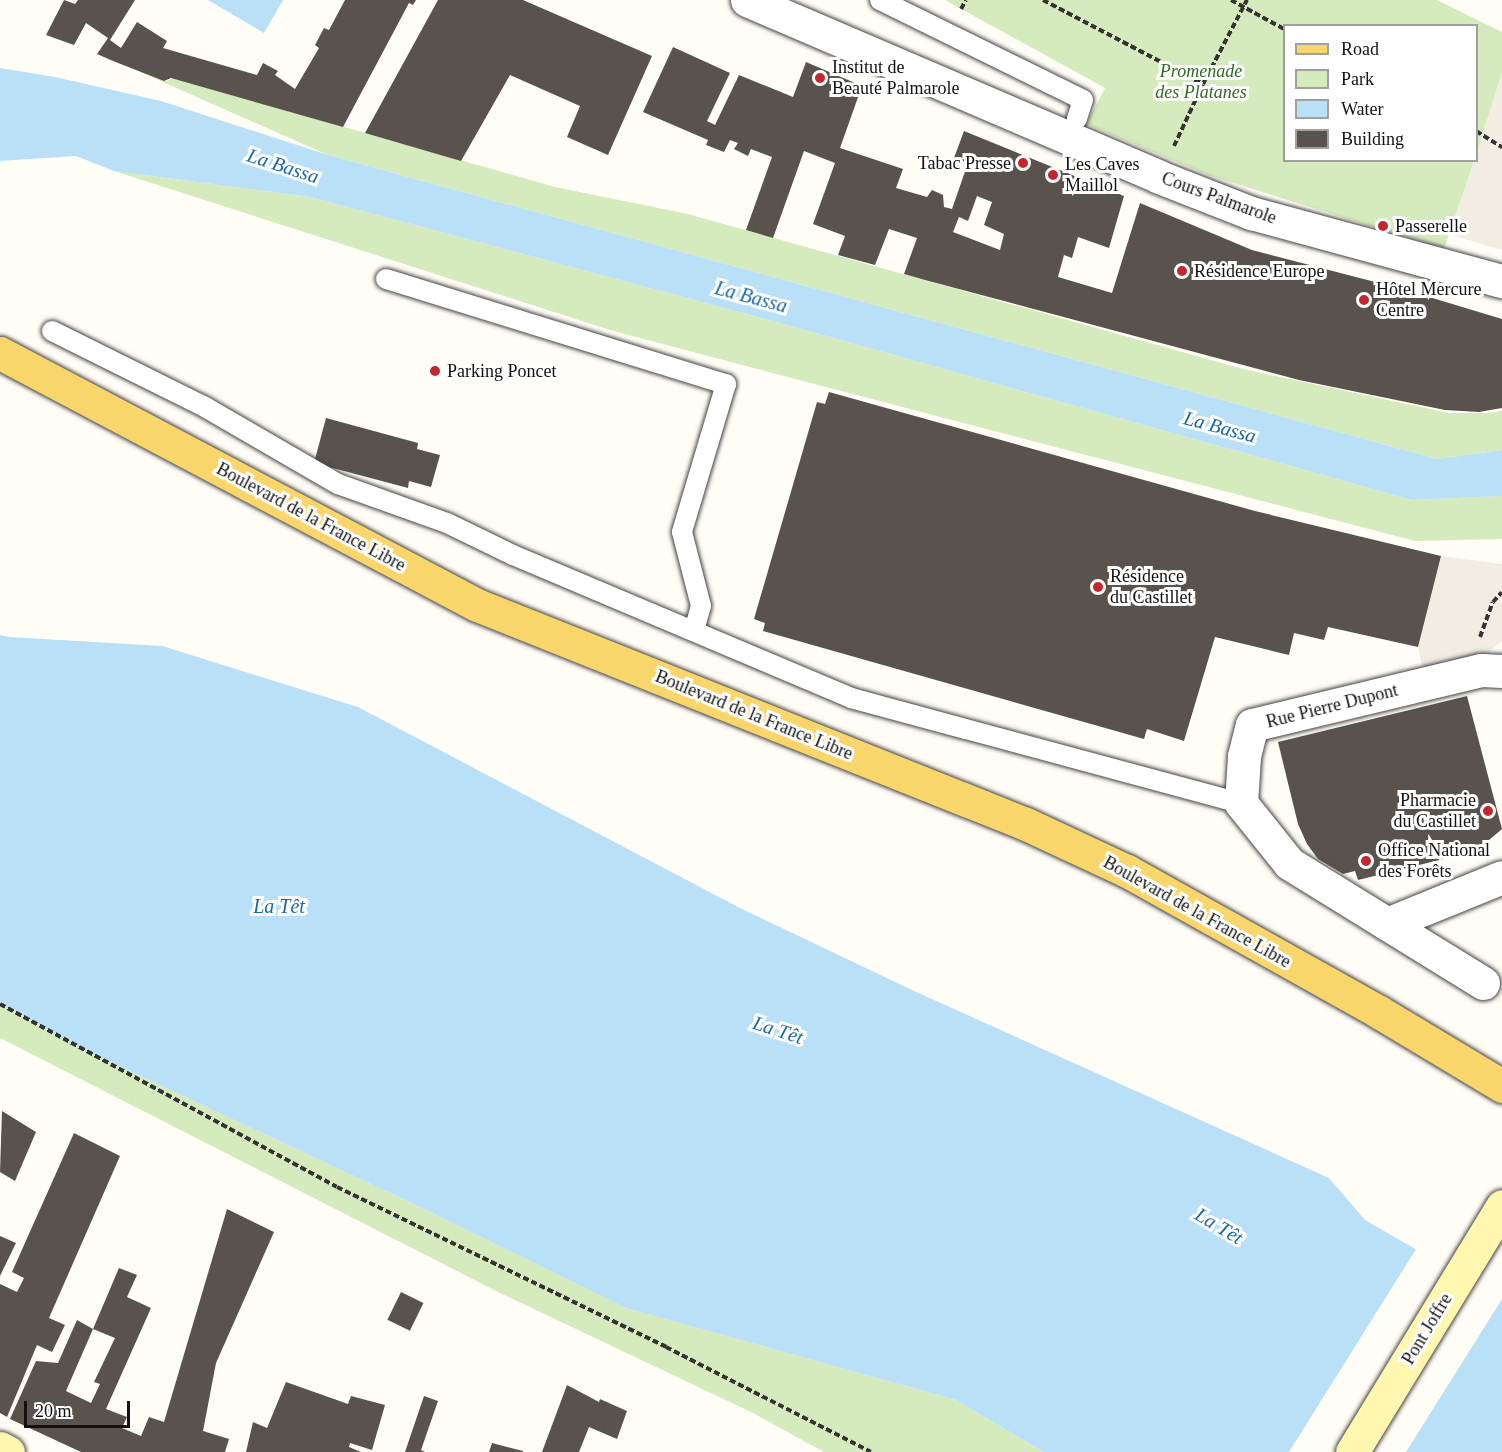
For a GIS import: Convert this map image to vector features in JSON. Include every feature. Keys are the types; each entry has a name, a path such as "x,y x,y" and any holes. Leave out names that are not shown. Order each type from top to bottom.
{"main road":[{"name":"Boulevard de la France Libre","path":"0,353 477,604 1026,824 1127,871 1379,1012 1502,1086"},
{"name":"Pont Joffre","path":"1352,1452 1502,1206"},
{"path":"0,1448 8,1452"}],"street":[{"name":"Cours Palmarole","path":"747,0 1159,177 1251,213 1502,281"},
{"name":"Rue Pierre Dupont","path":"1241,803 1244,756 1252,725 1492,670"},
{"path":"1241,803 1289,864 1483,983"},
{"path":"1387,924 1502,877"}],"lane":[{"path":"880,0 1083,100 1077,119"},
{"path":"386,279 726,384 682,532 701,606 694,631"},
{"path":"52,331 205,407 338,484 447,523 513,555 851,698 1241,803"}],"path":[{"path":"1043,0 1203,84"},
{"path":"1231,0 1283,28"},
{"path":"1159,177 1203,84 1247,0"},
{"path":"1478,132 1502,147"},
{"path":"1492,670 1476,647 1493,602 1502,592"},
{"path":"0,1004 337,1187 656,1342 871,1452"}],"green space":[{"name":"Promenade des Platanes","path":"945,0 1437,0 1502,32 1502,73 1478,149 1478,24 1283,24 1283,162 1474,162 1444,249 1208,175 1086,124 1105,88"},
{"path":"129,67 167,81 174,78 555,187 688,214 1243,369 1449,413 1502,411 1502,450 1437,459 328,155"},
{"path":"114,171 310,197 758,317 1412,500 1502,496 1502,539 1415,541 610,330"},
{"path":"0,1002 70,1043 420,1207 626,1308 956,1400 1044,1452 824,1452 753,1413 500,1293 0,1038"}],"shaded area":[{"path":"1502,73 1502,250 1449,234 1474,162 1478,162 1478,149"},
{"path":"1441,556 1502,564 1502,641 1486,654 1423,671 1418,647"}],"water":[{"path":"208,0 283,0 264,33"},
{"name":"La Bassa","path":"0,68 55,77 161,101 328,155 1437,459 1502,450 1502,496 1412,500 758,317 310,197 114,171 76,156 0,161"},
{"name":"La Têt","path":"0,635 162,646 358,707 740,908 912,990 1329,1178 1365,1220 1502,1299 1502,1452 1044,1452 956,1400 626,1308 420,1207 70,1043 0,1002"}],"pier":[{"path":"1418,1246 1502,1295 1502,1299 1406,1452 1289,1452"}],"building":[{"path":"64,0 75,4 78,0 135,0 110,40 121,48 137,22 167,41 163,48 257,75 263,63 278,71 275,75 295,89 319,48 315,45 324,28 329,30 345,0 416,0 413,5 409,3 343,127 171,78 164,81 113,61 97,54 108,38 86,23 74,45 46,35"},
{"path":"438,0 523,0 652,56 608,155 567,137 580,106 510,75 461,161 365,133"},
{"path":"673,47 730,73 707,121 715,125 739,75 793,97 806,62 862,86 840,148 903,169 896,188 927,197 932,190 943,195 944,207 952,209 968,163 954,158 964,131 1124,196 1109,248 1078,237 1072,258 1064,255 1058,277 1112,293 1140,203 1252,250 1406,290 1502,319 1502,408 1479,412 1445,410 1299,380 904,274 917,238 889,229 875,265 838,255 845,236 813,224 835,163 804,151 773,238 746,230 772,157 751,149 748,156 734,149 738,143 730,140 724,152 706,145 708,140 643,112","holes":["977,196 992,202 984,225 1004,234 1000,250 953,232 959,217 968,221"]},
{"name":"Résidence du Castillet","path":"829,392 1255,511 1441,556 1418,647 1328,627 1324,640 1294,633 1289,655 1215,637 1184,741 1147,729 1144,739 763,631 765,623 754,619 817,402 825,404"},
{"path":"326,418 418,443 417,449 440,455 431,487 409,481 408,488 314,463"},
{"path":"1467,696 1502,829 1476,851 1358,880 1355,871 1343,874 1318,859 1307,844 1298,824 1278,742"},
{"path":"2,1111 36,1132 15,1181 0,1172"},
{"path":"74,1133 120,1156 49,1318 65,1325 52,1352 37,1345 7,1417 0,1413 0,1284 17,1292 24,1278 12,1272"},
{"path":"227,1209 274,1232 216,1363 203,1431 229,1439 225,1452 81,1452 10,1419 36,1361 58,1363 77,1320 93,1329 119,1268 137,1275 127,1297 151,1308 106,1409 127,1417 122,1428 141,1436 149,1417 164,1422","holes":["93,1329 115,1338 94,1382 100,1384 91,1403 66,1391"]},
{"path":"0,1236 16,1243 0,1276"},
{"path":"401,1292 423,1303 410,1331 387,1320"},
{"path":"286,1382 348,1404 351,1396 385,1405 372,1450 350,1443 349,1447 361,1452 246,1452 253,1422 267,1428"},
{"path":"567,1385 599,1402 600,1399 627,1411 617,1439 589,1427 579,1452 542,1452"},
{"path":"424,1396 438,1401 421,1450 425,1452 405,1452"},
{"path":"492,1443 523,1451 523,1452 489,1452"}],"place":[{"name":"Institut de Beauté Palmarole","path":"820,78"},
{"name":"Tabac Presse","path":"1023,163"},
{"name":"Les Caves Maillol","path":"1053,175"},
{"name":"Passerelle","path":"1383,226"},
{"name":"Résidence Europe","path":"1182,271"},
{"name":"Hôtel Mercure Centre","path":"1364,300"},
{"name":"Parking Poncet","path":"435,371"},
{"name":"Résidence du Castillet","path":"1098,587"},
{"name":"Pharmacie du Castillet","path":"1488,811"},
{"name":"Office National des Forêts","path":"1366,861"}]}
